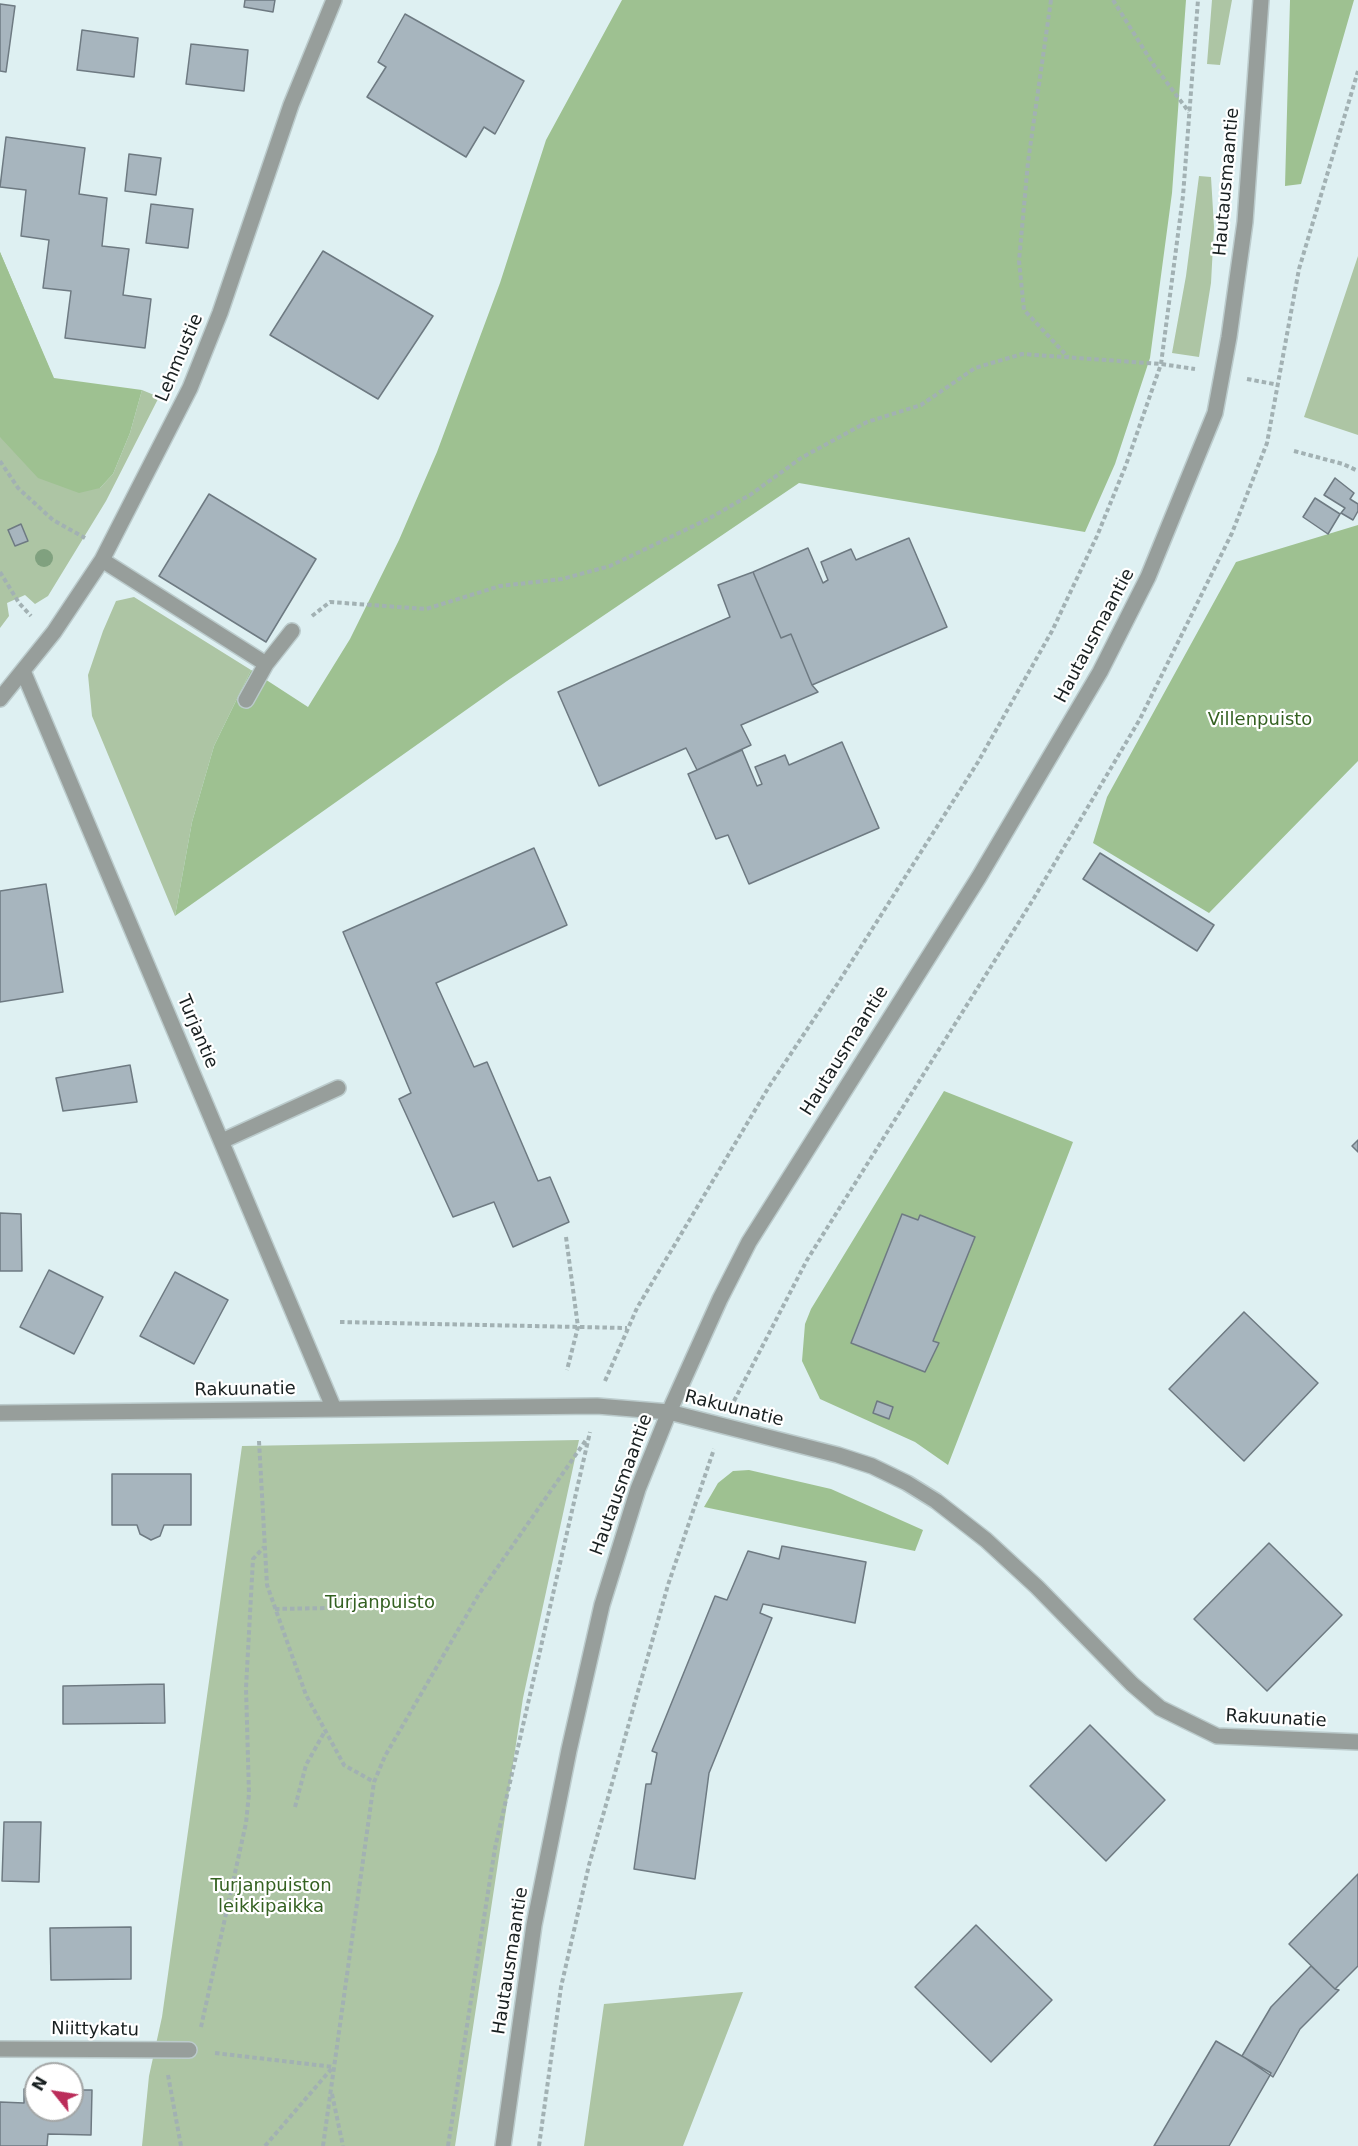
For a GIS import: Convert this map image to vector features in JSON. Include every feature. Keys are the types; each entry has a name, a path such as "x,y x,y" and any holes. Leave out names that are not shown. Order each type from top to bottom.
{"street":[{"name":"Lehmustie","path":"0,699 54,632 102,560 190,388 220,313 300,83 334,0"},
{"name":"Hautausmaantie","path":"503,2146 534,1925 568,1750 602,1605 638,1489 669,1412 720,1299 749,1242 1042,774 1100,672 1153,567 1215,413 1229,338 1245,222 1261,0"},
{"path":"102,560 266,664"},
{"path":"246,700 266,664 292,631"},
{"name":"Turjantie","path":"23,671 334,1409"},
{"path":"222,1141 338,1088"},
{"name":"Rakuunatie","path":"0,1413 597,1406 669,1412 838,1455 872,1466 907,1483 936,1501 986,1540 1037,1587 1132,1684 1160,1708 1217,1737 1358,1742"},
{"name":"Niittykatu","path":"0,2049 189,2050"}],"path":[{"path":"1051,0 1028,162 1019,261 1024,310 1068,357"},
{"path":"1113,0 1153,64 1189,112"},
{"path":"608,1369 627,1328 770,1085 838,983 978,762 1046,641 1097,536 1126,465 1161,364 1183,196 1197,0"},
{"path":"330,602 426,609 500,586 562,579 610,566 708,519 750,495 801,458 867,422 921,405 975,368 1022,354 1161,364"},
{"path":"1294,451 1343,464 1358,471"},
{"path":"0,461 18,488 54,520 91,542"},
{"path":"0,572 19,603 35,620 54,632"},
{"path":"566,1237 578,1327 567,1370"},
{"path":"340,1322 627,1328"},
{"path":"323,2146 374,1782 385,1756 479,1594 588,1437 495,1848 448,2146"},
{"path":"259,1441 267,1585 275,1609 306,1695 344,1766 374,1782"},
{"path":"539,2146 561,1987 589,1865 668,1585 708,1467"},
{"path":"264,1547 253,1559 246,1688 249,1794 204,2021 189,2050 334,2067"},
{"path":"275,1609 330,1608"},
{"path":"295,1807 306,1765 325,1731"},
{"path":"164,2051 181,2146"},
{"path":"265,2146 334,2067"},
{"path":"332,2089 343,2146"}],"green space":[{"path":"622,0 1186,0 1172,193 1150,358 1115,464 1085,532 799,483 507,681 175,916 192,822 214,746 251,670 308,707 350,639 399,540 437,452 500,283 546,140"},
{"path":"1212,0 1232,0 1220,65 1207,64"},
{"path":"1290,0 1354,0 1301,184 1285,186"},
{"path":"1199,176 1211,177 1214,227 1211,283 1199,357 1172,353 1186,276"},
{"path":"0,252 100,488 113,474 130,433 142,390 159,397 106,501 48,596 35,604 25,595 7,603 9,616 0,628"},
{"path":"0,252 54,378 142,390 130,433 113,474 100,488 79,493 38,478 0,437"},
{"path":"1358,256 1358,435 1304,417"},
{"name":"Villenpuisto","path":"1358,525 1358,761 1209,913 1093,843 1107,797 1236,562"},
{"path":"134,597 251,670 214,746 192,822 175,916 92,716 88,675 103,631 116,601"},
{"path":"944,1091 1073,1142 948,1465 915,1442 820,1399 802,1361 805,1324 811,1309"},
{"name":"Turjanpuisto","path":"579,1440 523,1698 455,2146 142,2146 149,2076 162,2017 242,1446"},
{"path":"749,1470 831,1489 923,1530 915,1551 704,1507 718,1483 733,1471"},
{"path":"743,1992 683,2146 584,2146 604,2004"}],"building":[{"path":"245,0 275,0 273,12 244,7"},
{"path":"0,4 15,6 6,72 0,71"},
{"path":"405,14 524,81 495,134 484,127 466,157 367,97 386,67 378,62"},
{"path":"82,30 138,38 134,77 77,70"},
{"path":"191,44 248,50 244,91 186,84"},
{"path":"6,137 85,148 79,194 107,198 102,246 129,249 123,295 151,299 145,348 65,338 71,291 43,288 49,240 21,236 26,190 0,187"},
{"path":"129,154 161,158 156,195 125,191"},
{"path":"151,204 193,209 188,248 146,243"},
{"path":"323,251 433,316 378,399 270,335"},
{"path":"1335,478 1354,493 1350,499 1358,504 1358,511 1353,520 1341,513 1345,508 1324,495"},
{"path":"209,494 316,559 266,642 159,576"},
{"path":"1315,498 1340,514 1328,534 1303,517"},
{"path":"21,524 28,541 15,546 8,530"},
{"path":"909,538 947,627 812,685 791,634 781,638 753,572 808,548 823,583 828,580 821,562 851,549 856,560"},
{"path":"753,572 781,638 791,634 812,685 818,692 741,725 751,745 697,770 686,748 599,786 558,692 730,617 718,585"},
{"path":"842,742 879,828 749,884 728,835 716,839 688,774 742,750 757,786 762,784 755,767 785,755 789,765"},
{"path":"534,848 567,925 436,983 474,1067 487,1062 538,1181 550,1177 569,1222 513,1247 494,1202 453,1217 399,1099 411,1093 343,932"},
{"path":"1100,853 1214,925 1197,951 1083,879"},
{"path":"46,884 63,992 0,1002 0,891"},
{"path":"130,1065 137,1102 63,1111 56,1078"},
{"path":"1358,1140 1358,1152 1352,1146"},
{"path":"0,1213 21,1214 22,1271 0,1271"},
{"path":"902,1214 918,1220 920,1215 975,1237 933,1341 939,1343 925,1372 851,1343"},
{"path":"49,1270 103,1297 74,1354 20,1327"},
{"path":"175,1272 228,1300 194,1364 140,1336"},
{"path":"1244,1312 1318,1383 1244,1461 1169,1389"},
{"path":"877,1401 893,1407 889,1419 873,1413"},
{"path":"112,1474 191,1474 191,1525 164,1525 160,1536 151,1540 140,1534 137,1525 112,1525"},
{"path":"1269,1543 1342,1615 1267,1691 1194,1619"},
{"path":"782,1546 866,1562 855,1623 763,1604 760,1613 772,1618 709,1773 695,1879 634,1869 646,1784 651,1784 657,1753 652,1751 715,1596 727,1600 748,1551 779,1559"},
{"path":"164,1684 165,1723 63,1724 63,1686"},
{"path":"1090,1725 1165,1800 1106,1861 1030,1786"},
{"path":"4,1822 41,1822 39,1882 2,1881"},
{"path":"1358,1874 1358,1966 1335,1989 1289,1944"},
{"path":"976,1925 1052,2000 991,2062 915,1987"},
{"path":"131,1927 131,1979 51,1980 50,1928"},
{"path":"1311,1966 1335,1989 1339,1990 1300,2029 1273,2077 1242,2056 1271,2007"},
{"path":"1216,2041 1271,2073 1229,2146 1154,2146"},
{"path":"84,2090 92,2090 91,2135 48,2134 47,2146 0,2146 0,2102 24,2103 24,2122 84,2122"}],"park label":[{"name":"Turjanpuiston leikkipaikka","path":"271,1896"}]}
